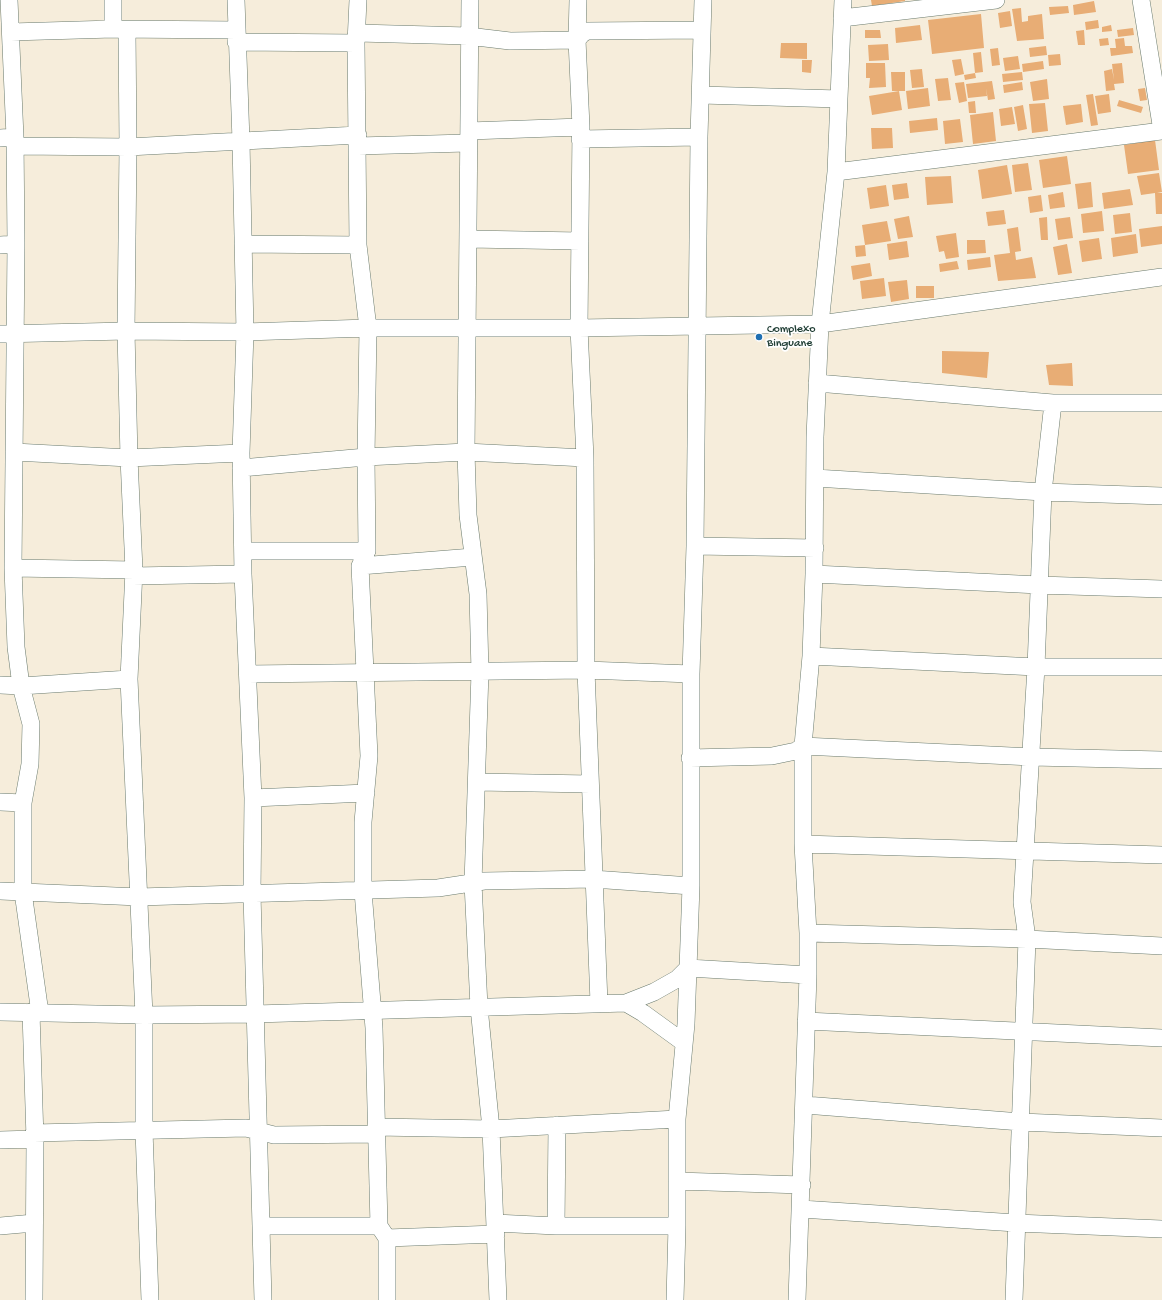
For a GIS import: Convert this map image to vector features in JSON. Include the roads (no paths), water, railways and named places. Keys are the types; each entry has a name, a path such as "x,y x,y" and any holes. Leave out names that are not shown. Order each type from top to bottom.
{"street":[{"path":"9,0 11,32 6,49 10,140 7,334 14,452 7,476 9,563 16,648 21,686 31,724 30,764 23,803 23,892 36,1013 34,1300"},
{"path":"114,0 120,30 128,147 126,331 134,573 130,679 144,1015 144,1130 150,1300"},
{"path":"236,0 245,332 241,460 243,574 253,798 252,894 260,1130 263,1300"},
{"path":"358,0 358,245 368,328 364,558 369,756 362,822 363,890 371,1010 374,1028 376,1130 386,1300"},
{"path":"470,0 468,36 469,239 466,452 468,514 478,594 480,672 473,883 479,1007 491,1129 498,1300"},
{"path":"578,0 577,40 580,133 579,328 585,458 586,670 599,1003"},
{"path":"675,1300 677,1119 688,968 691,886 691,674 695,546 696,327 701,30 703,0"},
{"path":"797,1300 805,1105 808,975 808,933 803,844 803,746 811,656 815,548 817,383 820,324 836,172 843,0"},
{"path":"842,18 996,0"},
{"path":"836,172 1162,131 1141,0"},
{"path":"11,32 120,30 236,36 357,38 468,36 510,40 577,40"},
{"path":"577,40 587,31 701,30"},
{"path":"701,95 839,99"},
{"path":"10,140 128,147 241,142 580,133 699,137"},
{"path":"469,239 580,241"},
{"path":"243,244 358,245"},
{"path":"7,334 126,331 245,332 368,328 696,327 820,324 1162,277"},
{"path":"817,383 1053,403 1162,403"},
{"path":"1014,1300 1024,1032 1026,939 1022,902 1024,850 1032,757 1043,492 1053,403"},
{"path":"14,452 129,458 241,460 366,457 466,452 585,458"},
{"path":"815,478 1043,492 1162,496"},
{"path":"695,546 815,548"},
{"path":"243,550 364,558 473,557"},
{"path":"9,563 134,573 243,574"},
{"path":"814,574 1040,585 1162,589"},
{"path":"811,656 1036,667 1162,667"},
{"path":"248,674 366,674 586,670 691,674"},
{"path":"0,685 21,686 130,679"},
{"path":"690,758 772,756 796,751 803,746 1032,757 1162,760"},
{"path":"477,782 590,784"},
{"path":"253,798 366,793"},
{"path":"0,802 23,803"},
{"path":"803,844 1162,855"},
{"path":"0,891 139,897 438,888 473,883 527,879 593,879 691,886"},
{"path":"808,933 1026,939 1162,946"},
{"path":"0,1012 144,1015 255,1014 626,1003 660,989 677,979 688,968 808,975"},
{"path":"626,1003 683,1042"},
{"path":"806,1021 1162,1038"},
{"path":"805,1105 1021,1122 1162,1128"},
{"path":"0,1140 34,1136 144,1130 246,1128 278,1135 376,1130 491,1129 677,1119"},
{"path":"556,1226 557,1125"},
{"path":"677,1181 802,1185"},
{"path":"801,1209 1016,1223 1162,1229"},
{"path":"0,1226 34,1223"},
{"path":"261,1226 383,1232 556,1226 677,1226"}],"place":[{"name":"Complexo Binguane","path":"759,337"}]}
